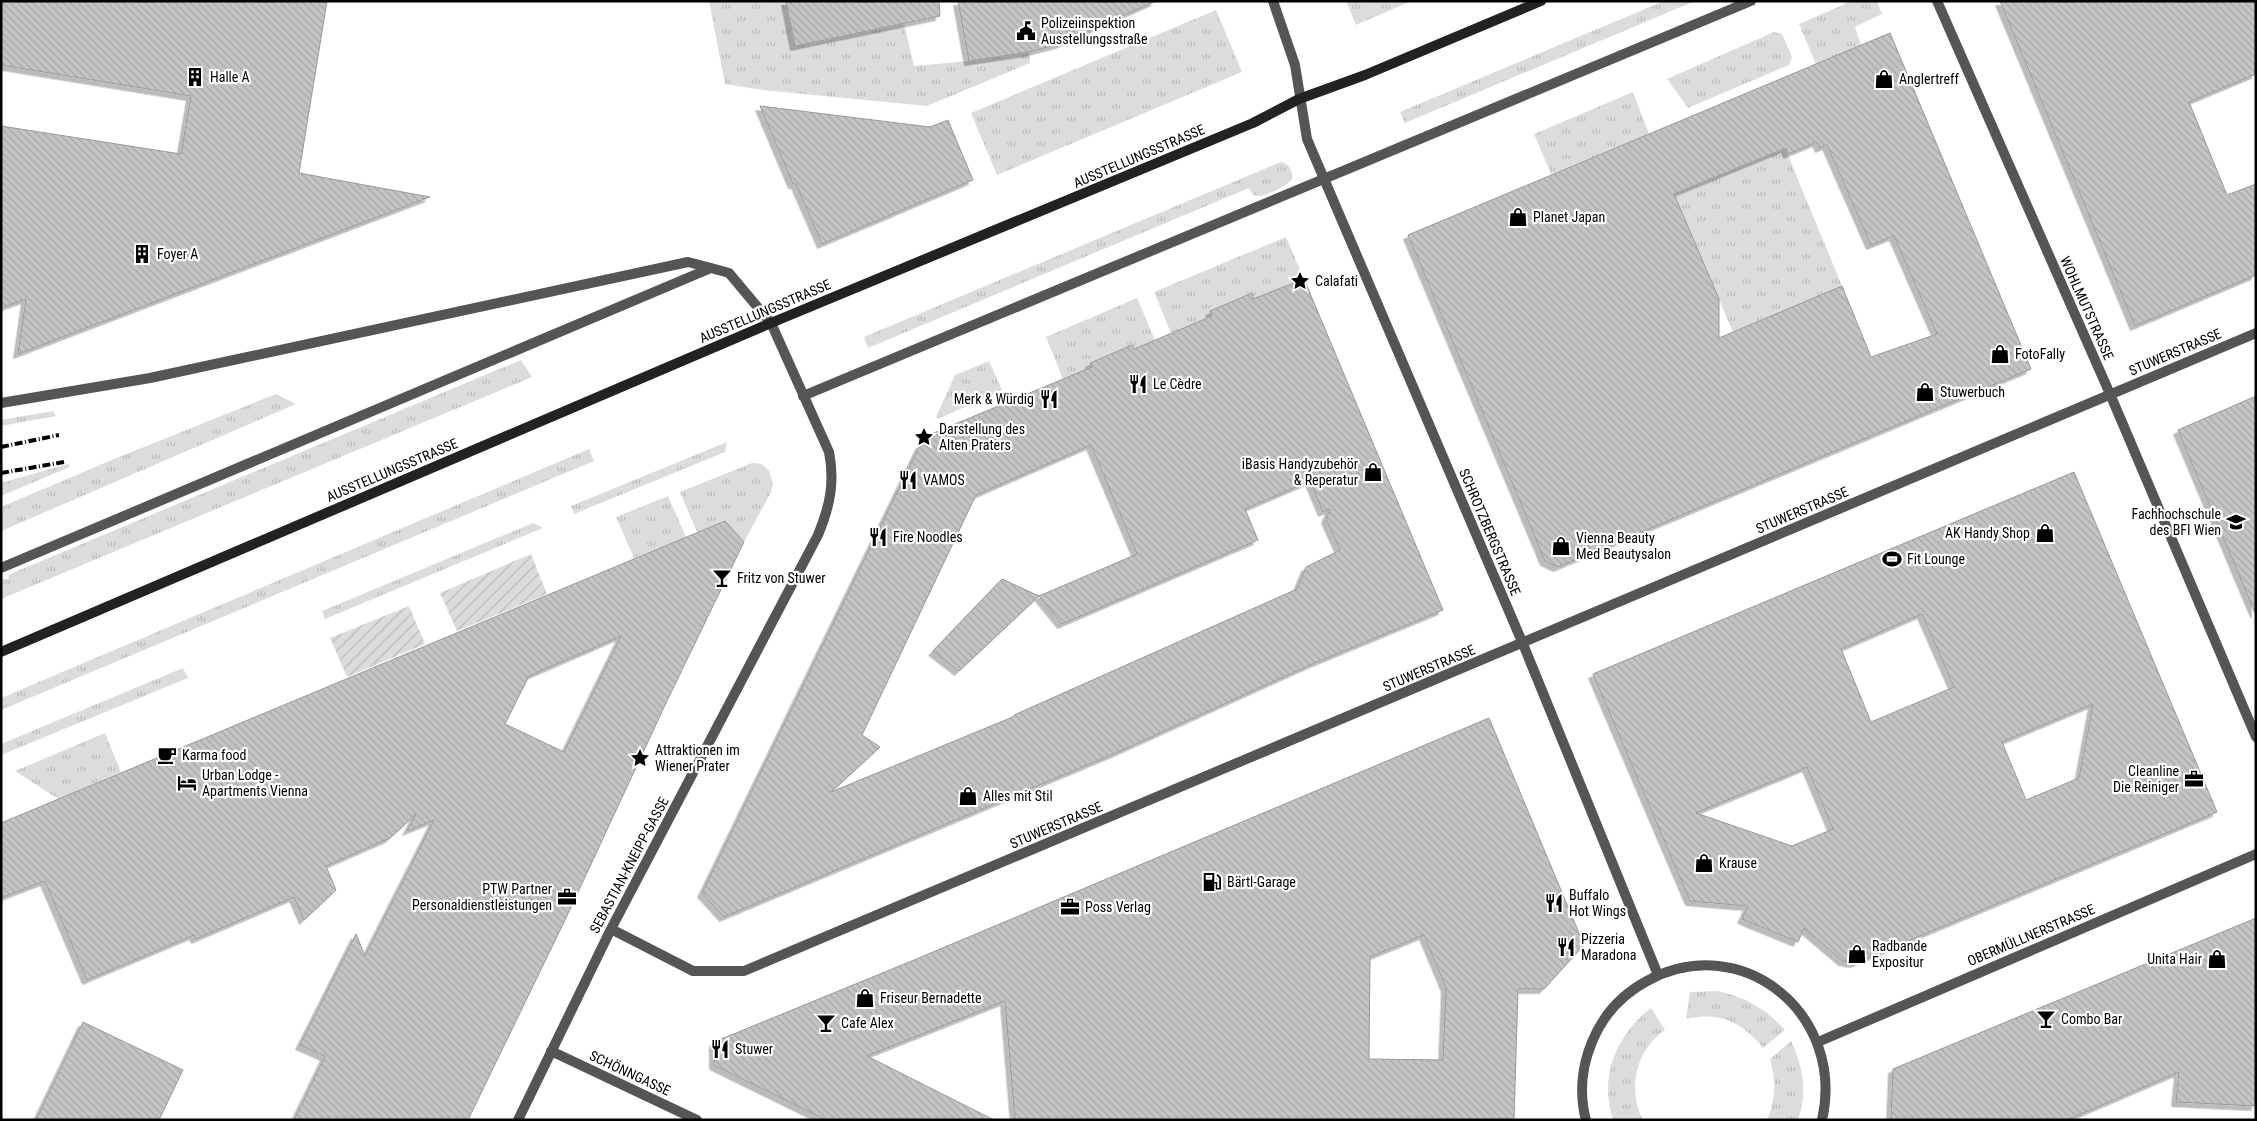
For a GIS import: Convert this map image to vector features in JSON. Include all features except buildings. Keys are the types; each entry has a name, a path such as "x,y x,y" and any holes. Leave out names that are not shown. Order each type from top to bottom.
{"main road":[{"name":"AUSSTELLUNGSSTRASSE","path":"1,652 771,323 1253,123 1299,99 1365,75 1541,1"}],"street":[{"name":"SCHROTZBERGSTRASSE","path":"1273,1 1295,65 1307,139 1522,644 1658,975"},
{"path":"803,396 1751,1"},
{"name":"WOHLMUTSTRASSE","path":"1937,1 2110,394 2256,737"},
{"name":"SEBASTIAN-KNEIPP-GASSE","path":"1,403 150,378 688,262 729,273 771,323 803,396 823,435 831,460 832,488 825,517 818,534 611,929 518,1120"},
{"path":"1,568 711,268"},
{"name":"STUWERSTRASSE","path":"611,929 693,971 744,971 2256,333"},
{"name":"OBERMÜLLNERSTRASSE","path":"1818,1042 2256,854"},
{"path":"1586,1120 1582,1094 1583,1070 1598,1026 1613,1006 1627,994 1658,975 1684,967 1706,966 1722,967 1760,979 1793,1003 1807,1021 1818,1042 1826,1071 1827,1089 1822,1120"},
{"name":"SCHÖNNGASSE","path":"551,1051 697,1120"}],"green space":[{"path":"709,1 786,1 796,46 904,24 914,66 969,61 1029,52 1030,63 927,106 762,90 725,84"},
{"path":"1346,1 1412,1 1356,25"},
{"path":"1664,1 1695,1 1405,123 1400,112"},
{"path":"1852,1 1877,1 1882,14 1855,27 1861,45 1816,64 1799,24"},
{"path":"1216,10 1242,72 997,175 971,113"},
{"path":"1774,32 1782,34 1792,57 1789,65 1688,108 1667,79"},
{"path":"1633,92 1649,134 1551,174 1534,134"},
{"path":"1785,148 1842,286 1733,332 1674,194"},
{"path":"1281,162 1288,165 1292,172 1292,179 1287,184 1265,195 1256,196 1249,188 868,348 864,337"},
{"path":"1286,237 1304,279 1253,299 1251,293 1210,311 1212,317 1171,333 1154,292"},
{"path":"1137,298 1155,340 1134,349 1132,345 1091,362 1092,367 1063,379 1046,337"},
{"path":"521,360 532,377 1,599 1,577 5,580 9,578 8,575"},
{"path":"989,361 1002,390 938,419 936,417 955,375"},
{"path":"276,394 296,404 1,531 1,507"},
{"path":"53,411 56,416 1,426 1,420"},
{"path":"727,442 725,452 574,514 571,506"},
{"path":"589,449 594,461 1,710 1,698"},
{"path":"752,463 762,464 769,471 773,483 771,492 744,542 725,521 697,532 680,492"},
{"path":"68,464 70,467 1,496 1,483"},
{"path":"668,496 686,537 634,558 616,517"},
{"path":"533,523 543,528 325,619 322,611"},
{"path":"531,554 547,594 457,631 440,593"},
{"path":"409,606 425,644 347,677 330,638"},
{"path":"183,668 188,678 1,755 1,744"},
{"path":"105,733 121,772 58,799 15,771"},
{"path":"1717,991 1746,1000 1755,1005 1785,1030 1763,1048 1747,1031 1729,1021 1709,1016 1686,1019 1690,992"},
{"path":"1651,1008 1665,1030 1647,1048 1637,1070 1636,1095 1638,1108 1643,1120 1613,1120 1608,1088 1614,1058 1628,1031"},
{"path":"1791,1041 1799,1060 1803,1080 1803,1100 1798,1120 1767,1120 1774,1090 1770,1059"}],"railway":[{"path":"1,447 59,435"},
{"path":"1,473 64,462"}],"place":[{"name":"Polizeiinspektion Ausstellungsstraße","path":"1026,31"},
{"name":"Halle A","path":"195,77"},
{"name":"Anglertreff","path":"1884,79"},
{"name":"Planet Japan","path":"1518,217"},
{"name":"Foyer A","path":"142,254"},
{"name":"Calafati","path":"1300,281"},
{"name":"FotoFally","path":"2000,354"},
{"name":"Le Cèdre","path":"1138,384"},
{"name":"Stuwerbuch","path":"1925,392"},
{"name":"Merk & Würdig","path":"1049,399"},
{"name":"Darstellung des Alten Praters","path":"924,437"},
{"name":"iBasis Handyzubehör & Reperatur","path":"1373,472"},
{"name":"VAMOS","path":"908,480"},
{"name":"Fachhochschule des BFI Wien","path":"2236,522"},
{"name":"AK Handy Shop","path":"2045,533"},
{"name":"Fire Noodles","path":"878,537"},
{"name":"Vienna Beauty Med Beautysalon","path":"1561,546"},
{"name":"Fit Lounge","path":"1892,559"},
{"name":"Fritz von Stuwer","path":"722,578"},
{"name":"Karma food","path":"167,755"},
{"name":"Attraktionen im Wiener Prater","path":"640,758"},
{"name":"Cleanline Die Reiniger","path":"2194,779"},
{"name":"Urban Lodge - Apartments Vienna","path":"187,783"},
{"name":"Alles mit Stil","path":"968,796"},
{"name":"Krause","path":"1704,863"},
{"name":"Bärtl-Garage","path":"1212,882"},
{"name":"PTW Partner Personaldienstleistungen","path":"567,897"},
{"name":"Buffalo Hot Wings","path":"1554,903"},
{"name":"Poss Verlag","path":"1070,907"},
{"name":"Pizzeria Maradona","path":"1566,947"},
{"name":"Radbande Expositur","path":"1857,954"},
{"name":"Unita Hair","path":"2217,959"},
{"name":"Friseur Bernadette","path":"865,998"},
{"name":"Combo Bar","path":"2046,1019"},
{"name":"Cafe Alex","path":"826,1023"},
{"name":"Stuwer","path":"720,1049"}]}
